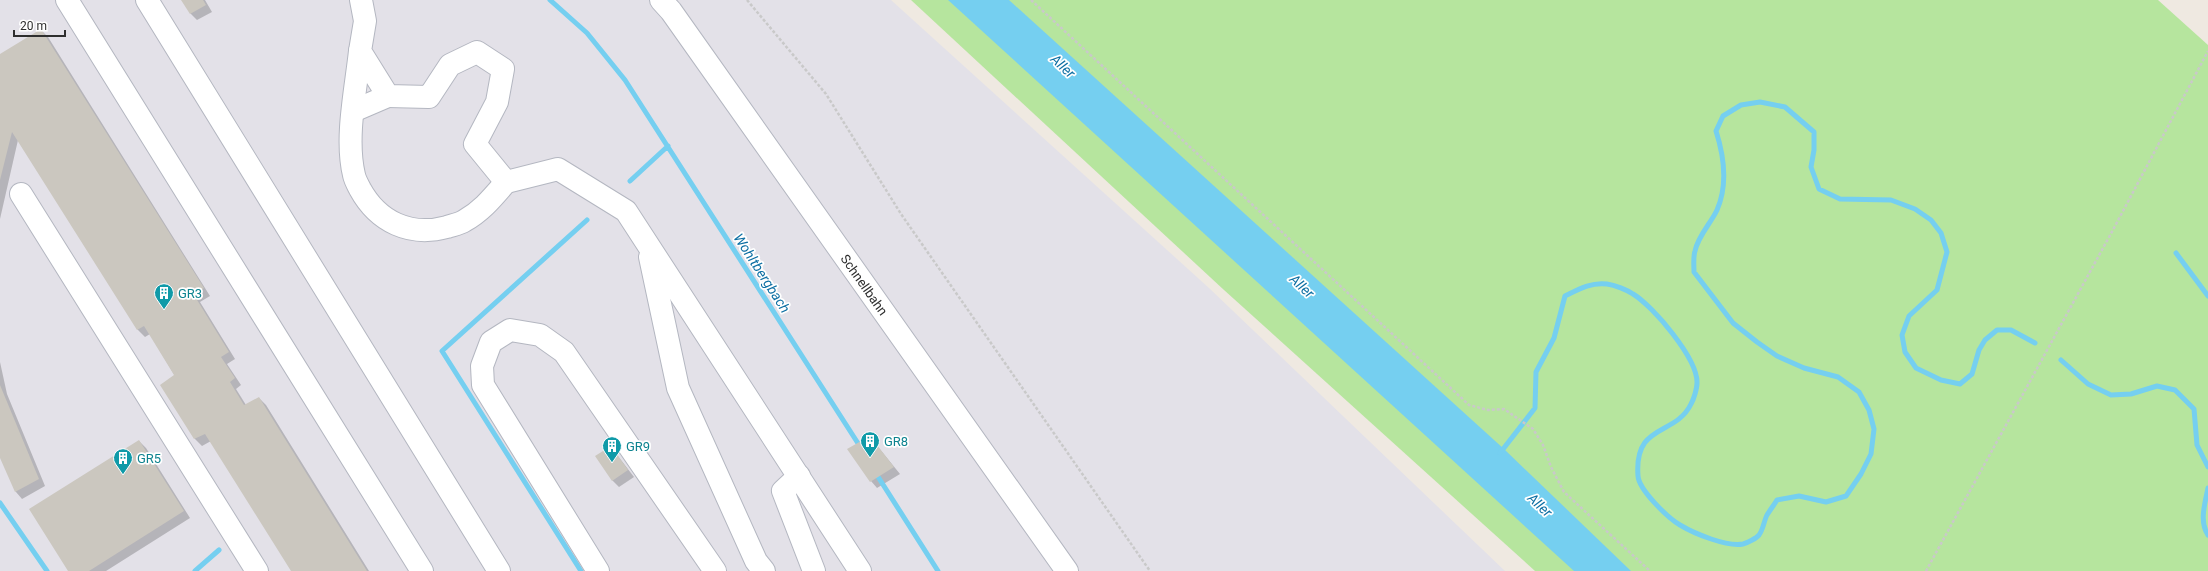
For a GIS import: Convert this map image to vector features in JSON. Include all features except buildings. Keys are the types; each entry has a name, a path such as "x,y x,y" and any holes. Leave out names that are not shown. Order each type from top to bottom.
{"street":[{"path":"67,0 422,571"},
{"path":"147,0 499,571"},
{"path":"361,0 365,21 353,110 351,153 354,177 366,198 380,216 407,229 432,231 463,222 486,207 506,182 558,170 626,211 860,571"},
{"name":"Schnellbahn","path":"661,0 671,11 1067,571"},
{"path":"360,51 388,96"},
{"path":"353,110 388,96 430,97 450,65 477,52 503,69 497,102 475,144 506,182"},
{"path":"21,194 258,571"},
{"path":"647,244 678,388 756,561 764,571"},
{"path":"598,571 483,385 482,366 491,342 510,330 540,335 564,352 716,571"},
{"path":"799,476 783,491 814,571"}],"path":[{"path":"747,0 826,94 902,214 1150,571"},
{"path":"1031,0 1469,405 1488,410 1504,409 1533,429 1543,445 1551,467 1564,492 1650,571"},
{"path":"1926,571 2114,228 2208,51"}],"shaded area":[{"path":"0,0 891,0 1209,288 1505,571 0,571"}],"green space":[{"path":"911,0 2158,0 2208,45 2208,571 1535,571 1224,290"}],"water":[{"name":"Aller","path":"948,0 1009,0 1504,449 1631,571 1574,571"}],"waterway":[{"name":"Wohltbergbach","path":"550,0 587,33 625,80 861,448"},
{"path":"1500,453 1535,408 1536,372 1554,338 1565,296 1590,285 1607,284 1630,292 1642,300 1652,310 1682,347 1695,373 1697,385 1691,404 1684,414 1675,422 1649,438 1642,447 1638,459 1638,476 1643,489 1669,516 1680,525 1702,536 1729,544 1743,544 1759,535 1762,531 1767,515 1777,500 1799,496 1826,502 1846,496 1861,474 1871,454 1874,429 1869,410 1859,392 1838,377 1804,368 1777,356 1757,342 1733,323 1694,272 1694,256 1697,245 1717,210 1723,191 1723,160 1716,131 1723,116 1741,105 1760,102 1785,107 1814,132 1814,150 1811,167 1819,189 1840,199 1891,200 1915,209 1931,220 1941,233 1947,252 1937,290 1909,316 1902,335 1905,352 1916,368 1941,380 1960,384 1972,374 1979,350 1985,340 1997,330 2011,330 2035,343"},
{"path":"630,181 668,146"},
{"path":"581,571 442,351 587,220"},
{"path":"2176,253 2208,296"},
{"path":"2061,360 2088,384 2111,395 2131,394 2157,386 2175,390 2194,409 2197,445 2208,467"},
{"name":"Wohltbergbach","path":"875,472 938,571"},
{"path":"2208,488 2203,518 2205,530 2208,535"},
{"path":"0,503 47,571"},
{"path":"195,571 219,550"}],"place":[{"name":"GR3","path":"164,310"},
{"name":"GR8","path":"870,458"},
{"name":"GR9","path":"612,463"},
{"name":"GR5","path":"123,475"}]}
